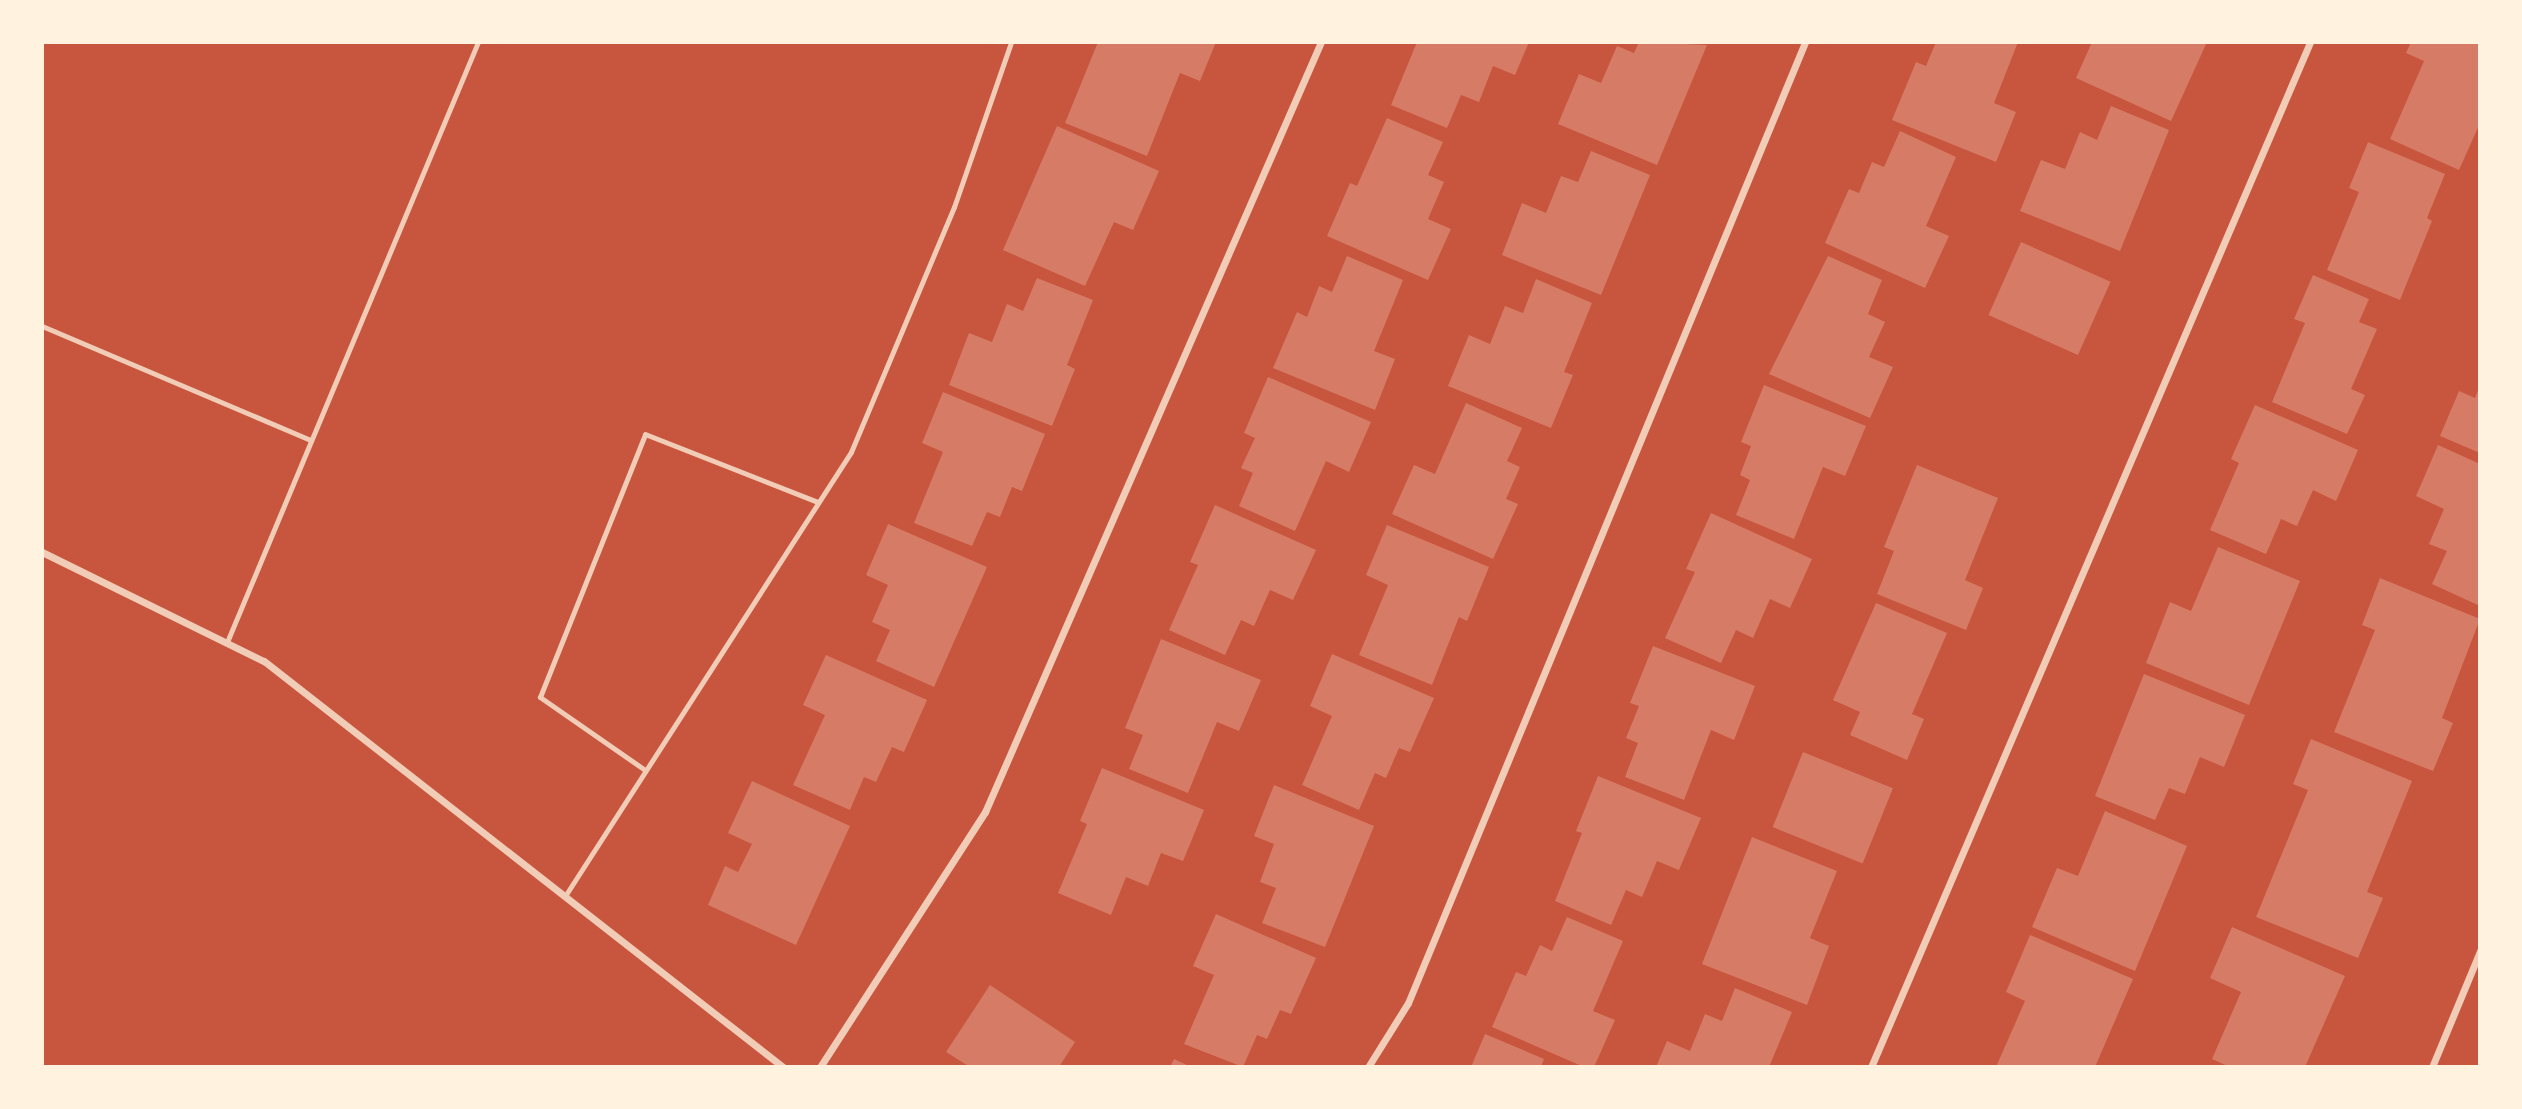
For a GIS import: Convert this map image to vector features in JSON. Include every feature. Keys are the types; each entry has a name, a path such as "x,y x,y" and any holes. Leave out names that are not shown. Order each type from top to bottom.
{"street":[{"path":"820,1067 985,811 1321,42"},
{"path":"1368,1067 1408,1003 1805,42"},
{"path":"1871,1067 2310,42"},
{"path":"42,552 264,661 783,1067"},
{"path":"2432,1067 2480,951"}],"lane":[{"path":"227,642 478,42"},
{"path":"565,896 850,452 954,208 1011,42"},
{"path":"42,326 310,440"},
{"path":"645,771 540,697 645,434 818,502"}],"building":[{"path":"1098,42 1216,42 1200,81 1180,73 1147,156 1065,123"},
{"path":"1417,42 1529,42 1515,75 1493,66 1479,102 1461,95 1447,128 1391,105"},
{"path":"1639,42 1707,45 1657,165 1558,124 1579,74 1601,83 1617,46 1634,53"},
{"path":"1936,42 2018,42 1994,103 2016,112 1996,162 1892,120 1916,62 1926,66"},
{"path":"2092,42 2207,42 2171,121 2076,78"},
{"path":"2411,42 2480,42 2480,123 2459,170 2390,139 2424,61 2406,53"},
{"path":"2111,106 2169,130 2120,251 2020,211 2041,160 2065,169 2080,132 2097,140"},
{"path":"1387,118 1443,142 1428,175 1444,182 1428,219 1451,229 1428,280 1327,236 1350,183 1357,186"},
{"path":"1057,126 1159,171 1133,230 1114,222 1085,286 1003,250"},
{"path":"1900,131 1956,157 1926,226 1949,236 1925,288 1825,243 1849,189 1859,193 1872,162 1884,167"},
{"path":"2368,142 2445,174 2427,218 2432,221 2400,300 2327,270 2359,192 2349,188"},
{"path":"1591,151 1650,175 1601,295 1502,255 1522,203 1546,213 1561,176 1578,182"},
{"path":"2021,242 2111,282 2078,355 1988,315"},
{"path":"1347,256 1403,280 1374,351 1395,359 1375,410 1273,368 1297,312 1307,317 1319,286 1332,292"},
{"path":"1828,256 1882,280 1868,314 1885,322 1869,357 1893,367 1870,418 1769,374"},
{"path":"2313,275 2369,299 2359,322 2377,329 2351,389 2365,395 2347,434 2272,402 2305,323 2294,319"},
{"path":"1037,278 1093,300 1067,365 1075,369 1052,426 949,385 969,333 992,342 1007,304 1023,311"},
{"path":"1536,279 1592,303 1564,372 1573,375 1551,428 1448,386 1469,335 1490,344 1505,306 1523,313"},
{"path":"1268,377 1371,422 1349,472 1326,461 1295,531 1239,506 1253,473 1241,468 1255,438 1244,433"},
{"path":"1764,385 1866,426 1845,476 1823,467 1794,539 1736,515 1750,480 1740,475 1751,446 1741,442"},
{"path":"2480,385 2480,453 2440,436 2459,391 2475,398"},
{"path":"943,392 1045,434 1022,491 1012,487 1000,517 987,512 972,546 914,523 943,452 922,443"},
{"path":"1466,403 1522,428 1507,461 1520,467 1506,499 1518,504 1493,559 1392,514 1414,465 1435,474"},
{"path":"2255,405 2358,450 2336,501 2313,490 2297,526 2281,519 2266,554 2210,530 2239,463 2231,459"},
{"path":"2438,445 2480,464 2480,606 2432,584 2447,551 2429,544 2444,509 2416,496"},
{"path":"1917,465 1998,498 1965,580 1983,588 1966,630 1877,594 1894,551 1884,547"},
{"path":"1215,505 1316,550 1293,600 1270,590 1254,626 1241,620 1225,655 1169,630 1198,565 1190,562"},
{"path":"1711,513 1812,559 1790,608 1770,599 1753,638 1736,630 1721,663 1665,638 1695,572 1686,569"},
{"path":"888,524 987,567 934,687 876,661 890,630 872,622 888,585 866,575"},
{"path":"1387,525 1489,567 1467,621 1459,617 1432,685 1359,655 1388,585 1366,575"},
{"path":"2218,547 2300,581 2249,705 2146,663 2170,602 2191,611"},
{"path":"2380,578 2480,619 2442,718 2453,723 2433,771 2334,732 2375,630 2362,625"},
{"path":"1876,603 1947,633 1912,714 1924,719 1907,760 1850,735 1860,712 1833,700"},
{"path":"1161,639 1261,680 1239,731 1217,722 1188,793 1129,769 1143,735 1125,728"},
{"path":"1653,646 1755,686 1734,740 1711,730 1684,800 1625,777 1638,743 1626,738 1639,706 1630,703"},
{"path":"1332,654 1434,698 1410,752 1399,748 1386,778 1375,773 1359,810 1302,785 1332,716 1310,706"},
{"path":"826,655 927,700 904,752 892,747 876,782 864,777 850,810 793,785 825,715 803,705"},
{"path":"2144,674 2245,715 2224,767 2200,757 2185,794 2169,788 2155,820 2095,796"},
{"path":"2311,739 2412,781 2367,892 2383,898 2358,958 2256,917 2308,790 2293,784"},
{"path":"1803,752 1893,788 1863,863 1773,827"},
{"path":"1102,768 1204,810 1183,861 1161,853 1148,886 1126,877 1111,915 1058,893 1087,824 1080,821"},
{"path":"1598,776 1701,818 1679,870 1657,861 1642,897 1626,890 1611,925 1555,901 1582,833 1576,831"},
{"path":"752,781 850,826 796,945 708,905 725,866 738,872 752,844 728,833"},
{"path":"1274,785 1374,826 1325,947 1262,923 1276,888 1260,882 1274,844 1254,836"},
{"path":"2105,811 2187,846 2135,971 2032,927 2057,868 2078,876"},
{"path":"1752,837 1837,871 1810,938 1829,946 1807,1005 1702,964"},
{"path":"1216,914 1316,958 1291,1014 1280,1010 1267,1039 1257,1035 1243,1067 1184,1044 1214,975 1193,966"},
{"path":"1567,917 1623,941 1593,1011 1615,1020 1594,1067 1584,1067 1492,1027 1516,972 1526,976 1540,945 1552,951"},
{"path":"2232,927 2345,976 2305,1067 2230,1067 2212,1059 2241,992 2210,978"},
{"path":"2030,935 2133,979 2095,1067 1996,1067 2025,1001 2006,992"},
{"path":"990,985 1075,1042 1059,1067 970,1067 946,1052"},
{"path":"1735,988 1792,1012 1769,1067 1656,1067 1667,1041 1690,1051 1705,1014 1722,1021"},
{"path":"1485,1034 1544,1059 1541,1067 1471,1067"},
{"path":"1174,1059 1191,1067 1170,1067"}]}
